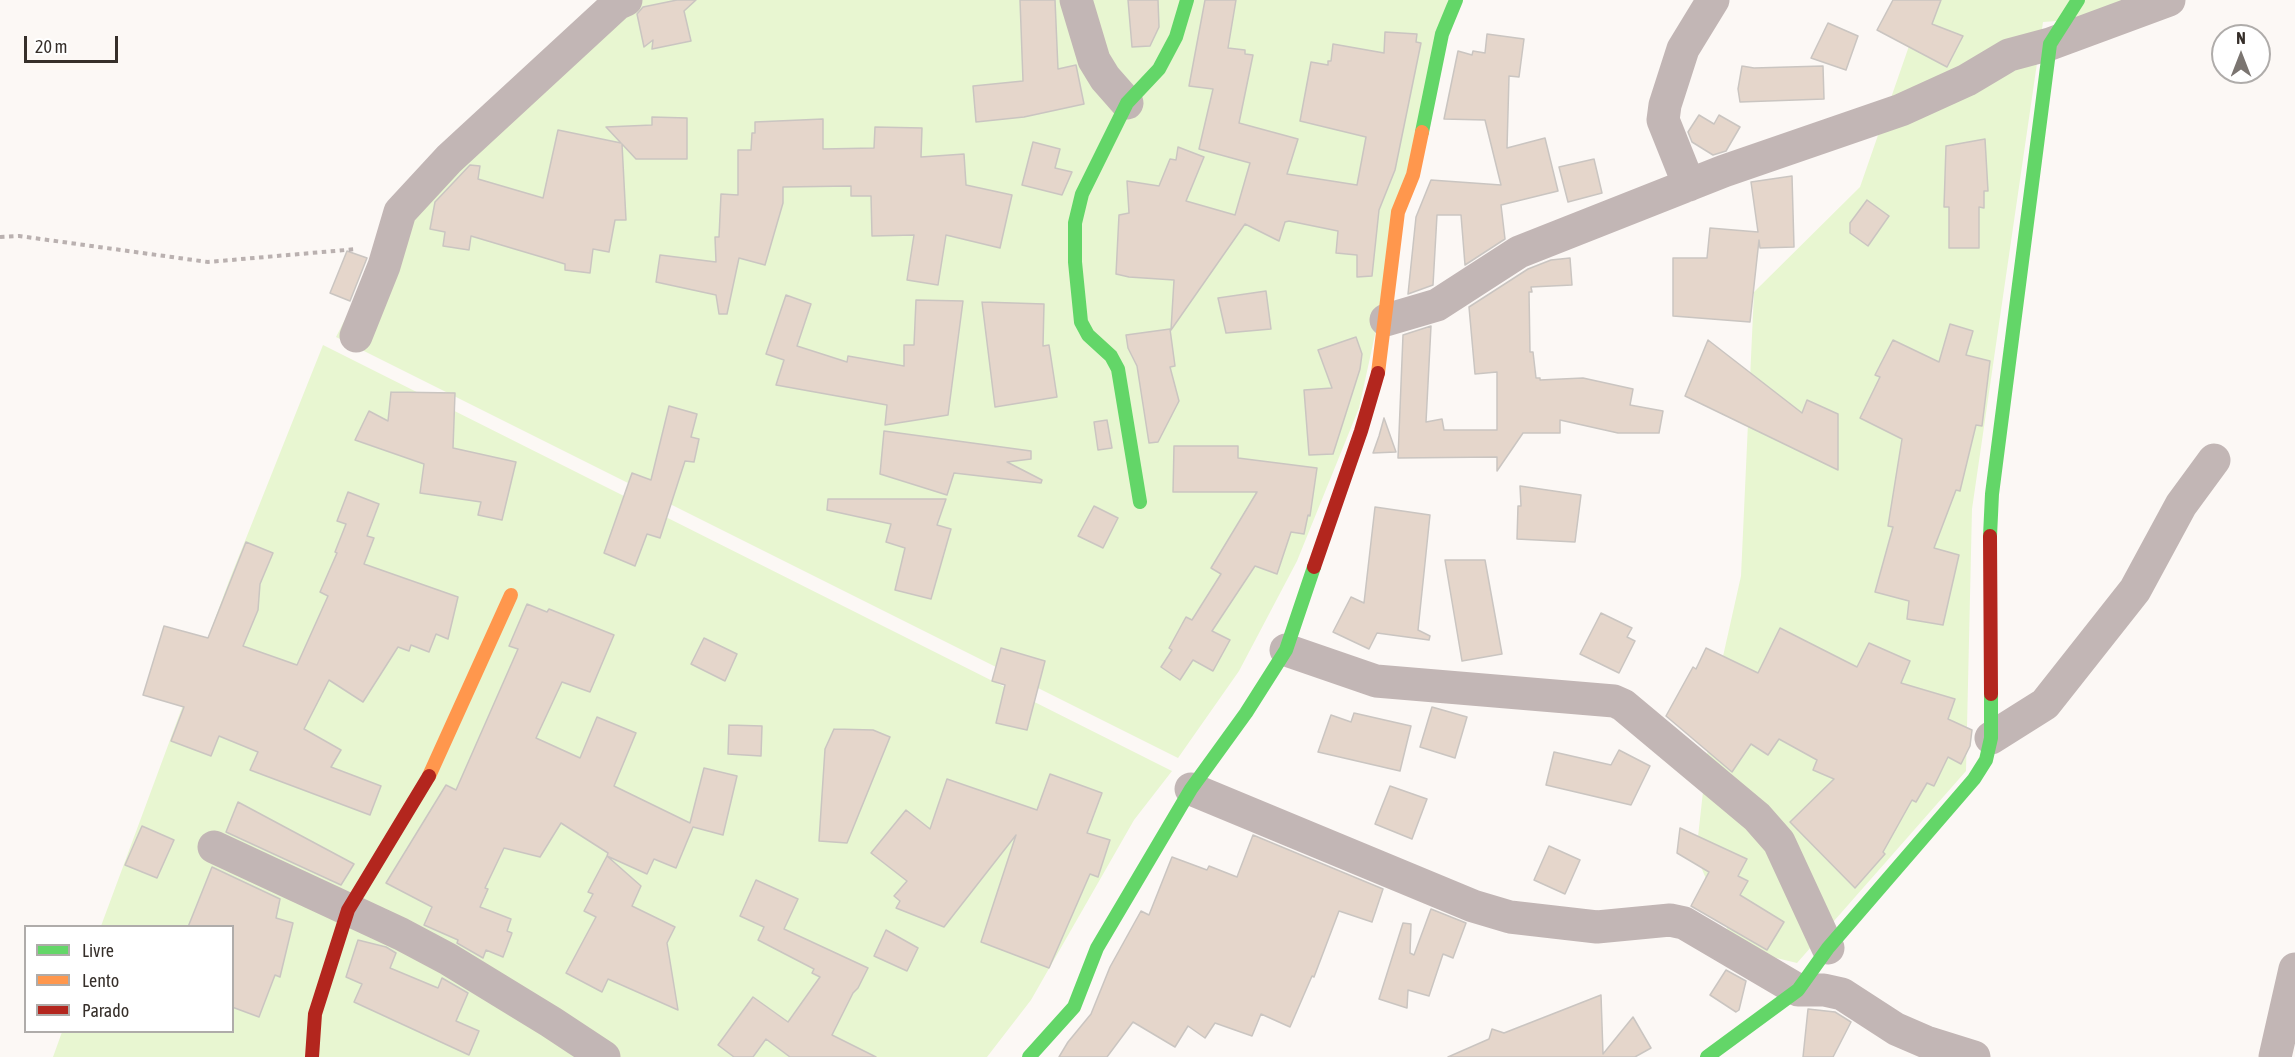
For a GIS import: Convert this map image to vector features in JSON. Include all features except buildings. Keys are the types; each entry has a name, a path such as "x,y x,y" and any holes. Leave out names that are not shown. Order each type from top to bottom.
{"street":[{"path":"356,336 384,266 400,212 420,188 548,67 617,4 626,0"},
{"path":"1076,0 1094,60 1105,78 1127,103"},
{"path":"1140,502 1118,369 1111,356 1088,335 1081,322 1075,262 1075,223 1082,194 1127,103 1159,69 1176,37 1187,0"},
{"path":"1029,1057 1074,1007 1097,948 1191,789 1246,713 1286,650 1361,431 1378,373 1398,212 1413,175 1442,34 1456,0"},
{"path":"1689,185 1663,120 1665,105 1683,49 1713,0"},
{"path":"1707,1057 1798,990 1828,948 1974,779 1986,760 1991,738 1990,511 2050,44 2078,0"},
{"path":"1386,320 1437,305 1519,252 1724,171 1901,110 1967,80 2009,55 2050,44 2169,0"},
{"path":"1991,738 2045,704 2135,590 2181,505 2214,460"},
{"path":"312,1057 315,1014 348,910 433,770 511,595"},
{"path":"1286,650 1376,681 1614,701 1623,705 1757,817 1779,842 1828,948"},
{"path":"1191,789 1473,906 1510,917 1597,927 1670,920 1684,923 1798,990 1824,990 1842,994 1896,1029 1907,1047 1974,1057"},
{"path":"214,847 401,934 448,959 604,1057"},
{"path":"2275,1057 2295,969"}],"path":[{"path":"0,237 19,236 208,262 382,247 393,237"}],"green space":[{"path":"627,0 1448,0 1359,408 1297,561 1239,671 1178,758 336,337 382,247"},
{"path":"1925,0 2143,0 2085,19 2043,22 1972,509 1966,771 1797,963 1768,956 1728,931 1696,855 1713,701 1741,576 1754,292 1860,187"},
{"path":"323,345 1172,771 1134,820 1031,1000 987,1057 53,1057 62,1033 234,1033 234,925 101,925 229,581"}],"traffic: fast":[{"path":"1140,502 1118,369 1111,356 1088,335 1081,322 1075,262 1075,223 1082,194 1127,103 1159,69 1176,37 1187,0"},
{"path":"1422,132 1442,34 1456,0"},
{"path":"1990,536 1992,494 2050,44 2078,0"},
{"path":"1029,1057 1074,1007 1097,948 1191,789 1246,713 1286,650 1314,567"},
{"path":"1707,1057 1798,990 1828,948 1974,779 1986,760 1991,738 1991,694"}],"traffic: slow":[{"path":"1378,373 1398,212 1413,175 1422,132"},
{"path":"429,776 511,595"}],"traffic: jam":[{"path":"1314,567 1361,431 1378,373"},
{"path":"1990,536 1991,694"},
{"path":"312,1057 315,1014 348,910 429,776"}]}
